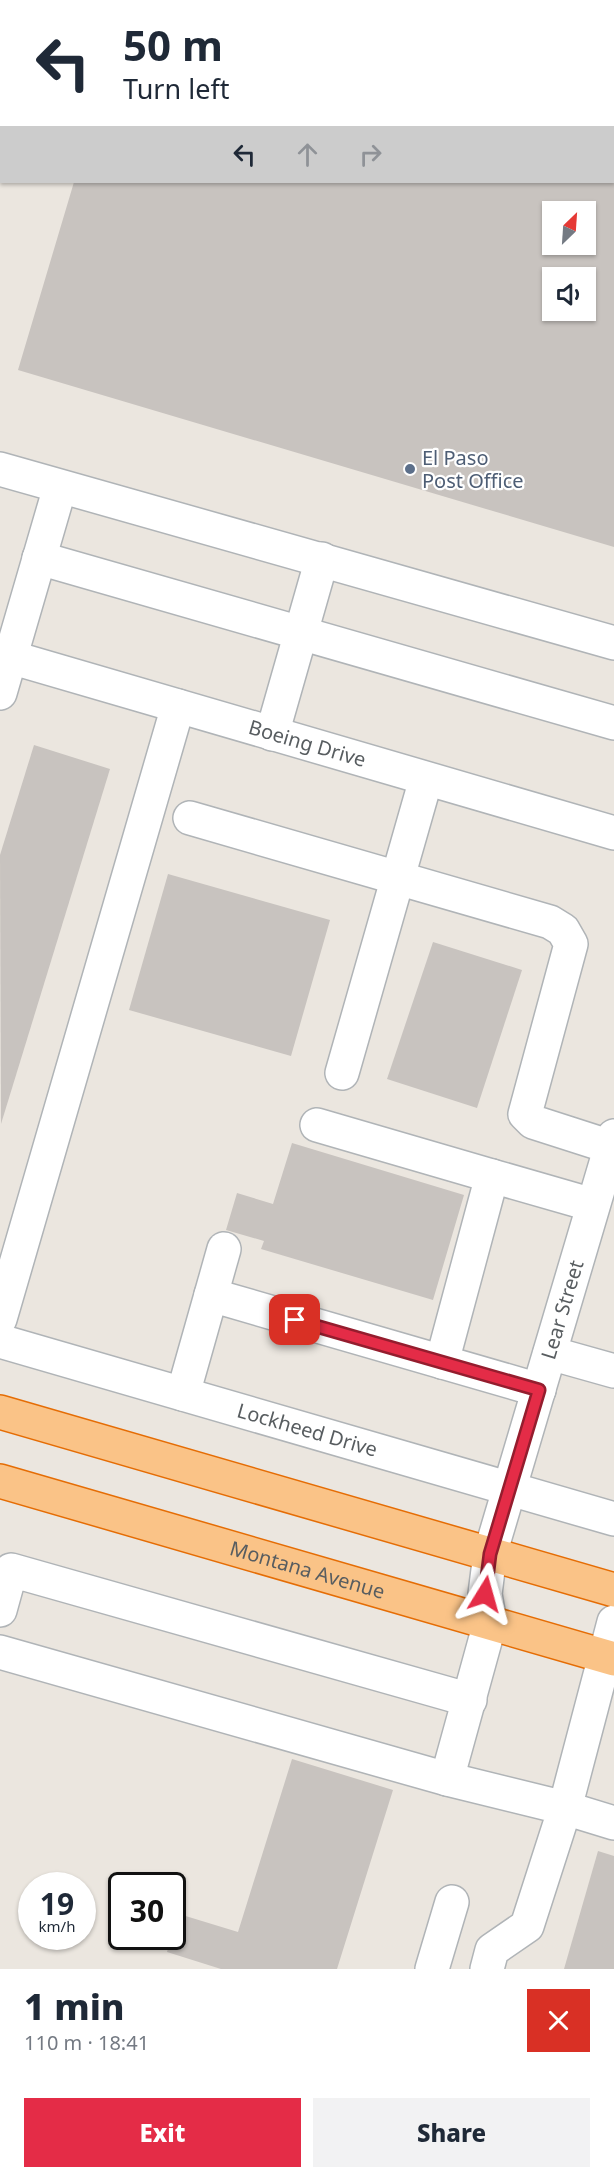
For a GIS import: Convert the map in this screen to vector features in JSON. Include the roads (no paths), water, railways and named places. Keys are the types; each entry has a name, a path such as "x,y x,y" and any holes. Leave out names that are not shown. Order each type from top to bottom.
{"highway":[{"path":"0,1412 614,1590"},
{"name":"Montana Avenue","path":"0,1480 609,1658"}],"street":[{"path":"0,469 614,643"},
{"path":"0,693 5,656 39,558 60,487"},
{"path":"39,558 614,723"},
{"path":"272,734 322,559"},
{"name":"Boeing Drive","path":"5,656 614,833"},
{"path":"0,1319 178,706"},
{"path":"342,1073 426,778"},
{"path":"190,818 398,876 550,922 563,930 571,944 525,1113 533,1122 611,1151"},
{"path":"317,1125 593,1205"},
{"name":"Lear Street","path":"490,1623 485,1594 490,1554 611,1151"},
{"path":"442,1362 492,1176"},
{"path":"183,1394 224,1249"},
{"path":"211,1295 539,1390"},
{"name":"Lockheed Drive","path":"0,1341 614,1519"},
{"path":"550,1353 614,1371"},
{"path":"0,1610 11,1570 470,1700"},
{"path":"487,1969 492,1950 527,1926 565,1808 609,1658 614,1622"},
{"path":"447,1779 490,1623"},
{"path":"0,1652 447,1779 565,1808 614,1823"},
{"path":"432,1969 452,1902"}],"place":[{"name":"El Paso Post Office","path":"410,469"}]}
